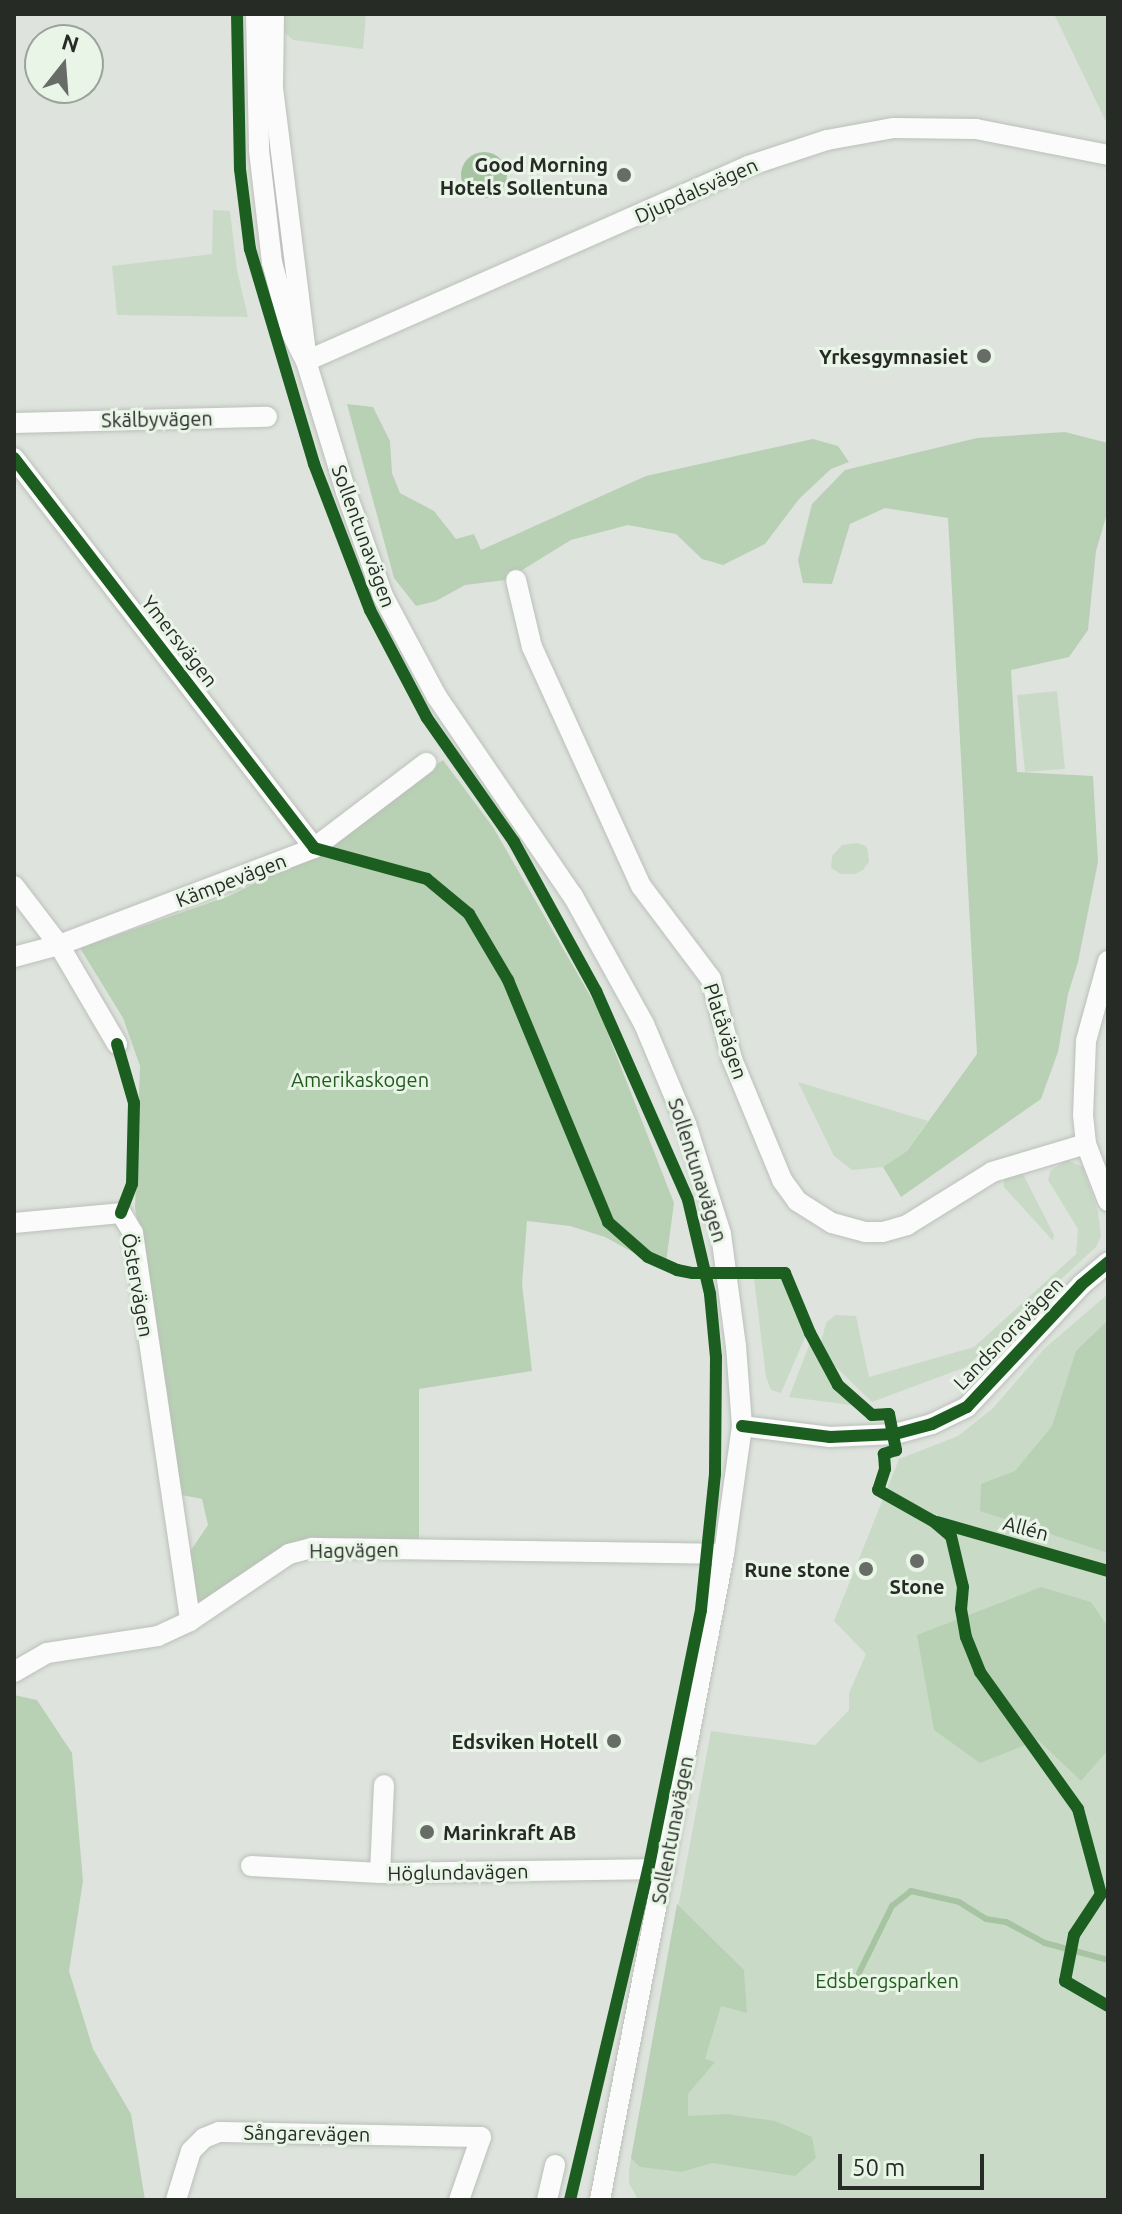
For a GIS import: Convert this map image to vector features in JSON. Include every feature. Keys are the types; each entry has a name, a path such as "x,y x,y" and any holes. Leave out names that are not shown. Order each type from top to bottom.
{"street":[{"name":"Sollentunavägen","path":"256,14 264,207 272,262 290,330 306,361 346,492 383,596 437,697 573,896 644,1024 686,1124 721,1234 736,1346 742,1426 724,1554 600,2200"},
{"name":"Sollentunavägen","path":"274,14 273,88 286,211 305,325 306,361"},
{"name":"Djupdalsvägen","path":"306,361 748,166 827,140 894,128 976,129 1108,155"},
{"name":"Skälbyvägen","path":"14,423 267,417"},
{"name":"Ymersvägen","path":"14,458 314,848"},
{"name":"Platåvägen","path":"516,580 532,647 641,886 711,979 732,1059 782,1180 797,1201 832,1223 865,1232 883,1232 907,1225 992,1172 1086,1144"},
{"name":"Kämpevägen","path":"14,957 59,945 314,848 426,763"},
{"path":"14,886 59,945 117,1044"},
{"path":"1108,961 1086,1041 1083,1104 1086,1144 1108,1201"},
{"name":"Östervägen","path":"14,1223 121,1213 133,1233 190,1621"},
{"name":"Landsnoravägen","path":"742,1426 830,1437 895,1434 932,1424 967,1407 1081,1285 1108,1262"},
{"name":"Hagvägen","path":"14,1672 47,1653 158,1636 190,1621 289,1554 312,1548 724,1554"},
{"path":"380,1873 384,1785"},
{"name":"Höglundavägen","path":"251,1866 380,1873 665,1869"},
{"name":"Sångarevägen","path":"176,2200 191,2151 204,2138 219,2132 481,2137 459,2200"},
{"path":"547,2200 555,2165"}],"green space":[{"path":"282,14 366,14 363,49 293,40 282,30"},
{"path":"1053,14 1108,14 1108,126 1056,18"},
{"path":"213,210 230,211 237,270 248,317 117,315 112,266 212,254"},
{"path":"347,404 373,407 390,441 392,473 400,493 434,511 456,539 474,534 481,550 646,476 813,439 838,446 849,462 831,469 799,499 765,544 723,565 702,559 676,534 628,525 571,540 506,580 465,585 436,601 416,606 394,578"},
{"path":"1065,432 1108,443 1108,510 1096,551 1088,630 1069,657 1011,670 1017,772 1093,776 1098,862 1078,962 1068,994 1058,1052 1041,1099 901,1197 883,1167 907,1151 977,1054 948,518 885,508 850,524 832,584 803,583 798,560 812,504 845,470 977,438"},
{"path":"1057,691 1065,769 1025,772 1017,695"},
{"name":"Amerikaskogen","path":"443,760 493,827 599,1011 674,1203 665,1270 605,1237 570,1226 527,1221 522,1284 532,1371 419,1389 419,1545 357,1538 300,1543 195,1607 187,1556 208,1525 202,1499 182,1495 135,1207 140,1066 123,1018 80,948 229,896 293,865"},
{"path":"857,843 866,846 868,852 869,862 863,870 855,874 841,874 831,868 832,856 842,845"},
{"path":"798,1082 928,1121 907,1151 883,1167 852,1170 834,1156"},
{"path":"1067,1160 1083,1167 1098,1212 1101,1236 1096,1247 966,1367 872,1402 835,1366 821,1342 826,1323 835,1315 856,1316 869,1377 974,1347 1076,1254 1078,1229 1048,1180 1051,1170"},
{"path":"1017,1172 1023,1174 1054,1235 1053,1241 1004,1187 1004,1178"},
{"path":"754,1279 783,1279 806,1335 781,1393 771,1390 766,1377"},
{"name":"Edsbergsparken","path":"1108,1294 1108,2200 638,2200 629,2183 629,2170 711,1731 815,1745 849,1710 849,1693 866,1654 834,1621 899,1459 958,1436 993,1408 1045,1348"},
{"path":"1108,1320 1108,1553 980,1511 981,1484 1015,1471 1052,1426 1076,1351"},
{"path":"810,1343 831,1378 851,1405 789,1397"},
{"path":"1041,1587 1091,1602 1108,1627 1108,1750 1081,1781 1038,1740 980,1763 934,1730 917,1635"},
{"path":"14,1695 37,1700 72,1753 83,1881 69,1971 93,2049 131,2114 145,2200 14,2200"},
{"path":"677,1904 744,1970 747,2013 721,2006 705,2059 715,2062 688,2094 688,2116 727,2114 775,2121 812,2137 816,2158 795,2176 712,2163 682,2172 640,2167 631,2158"}],"shaded area":[{"path":"484,152 500,159 507,175 500,191 484,198 468,191 461,175 468,159"}],"waterway":[{"path":"859,1973 892,1906 911,1891 959,1902 986,1919 1006,1922 1045,1943 1108,1960"}],"cycle path":[{"path":"237,14 240,169 250,249 314,464 370,610 427,718 514,842 596,991 688,1200 710,1294 716,1357 715,1474 701,1610 648,1870 570,2200"},
{"path":"14,458 314,848 427,879 469,914 508,980 608,1222 648,1257 677,1270 693,1273 785,1273 810,1333 838,1385 872,1415 889,1414 896,1450 884,1454 885,1469 878,1490 933,1521 951,1536 963,1587 961,1609 966,1637 980,1672 1078,1809 1101,1894 1074,1935 1065,1981 1108,2006"},
{"path":"117,1044 134,1103 132,1184 121,1213"},
{"path":"742,1426 830,1437 895,1434 932,1424 967,1407 1081,1285 1108,1262"},
{"name":"Allén","path":"937,1522 1108,1571"}],"place":[{"name":"Good Morning Hotels Sollentuna","path":"624,175"},
{"name":"Yrkesgymnasiet","path":"984,356"},
{"name":"Stone","path":"917,1561"},
{"name":"Rune stone","path":"866,1569"},
{"name":"Edsviken Hotell","path":"614,1741"},
{"name":"Marinkraft AB","path":"427,1832"}]}
